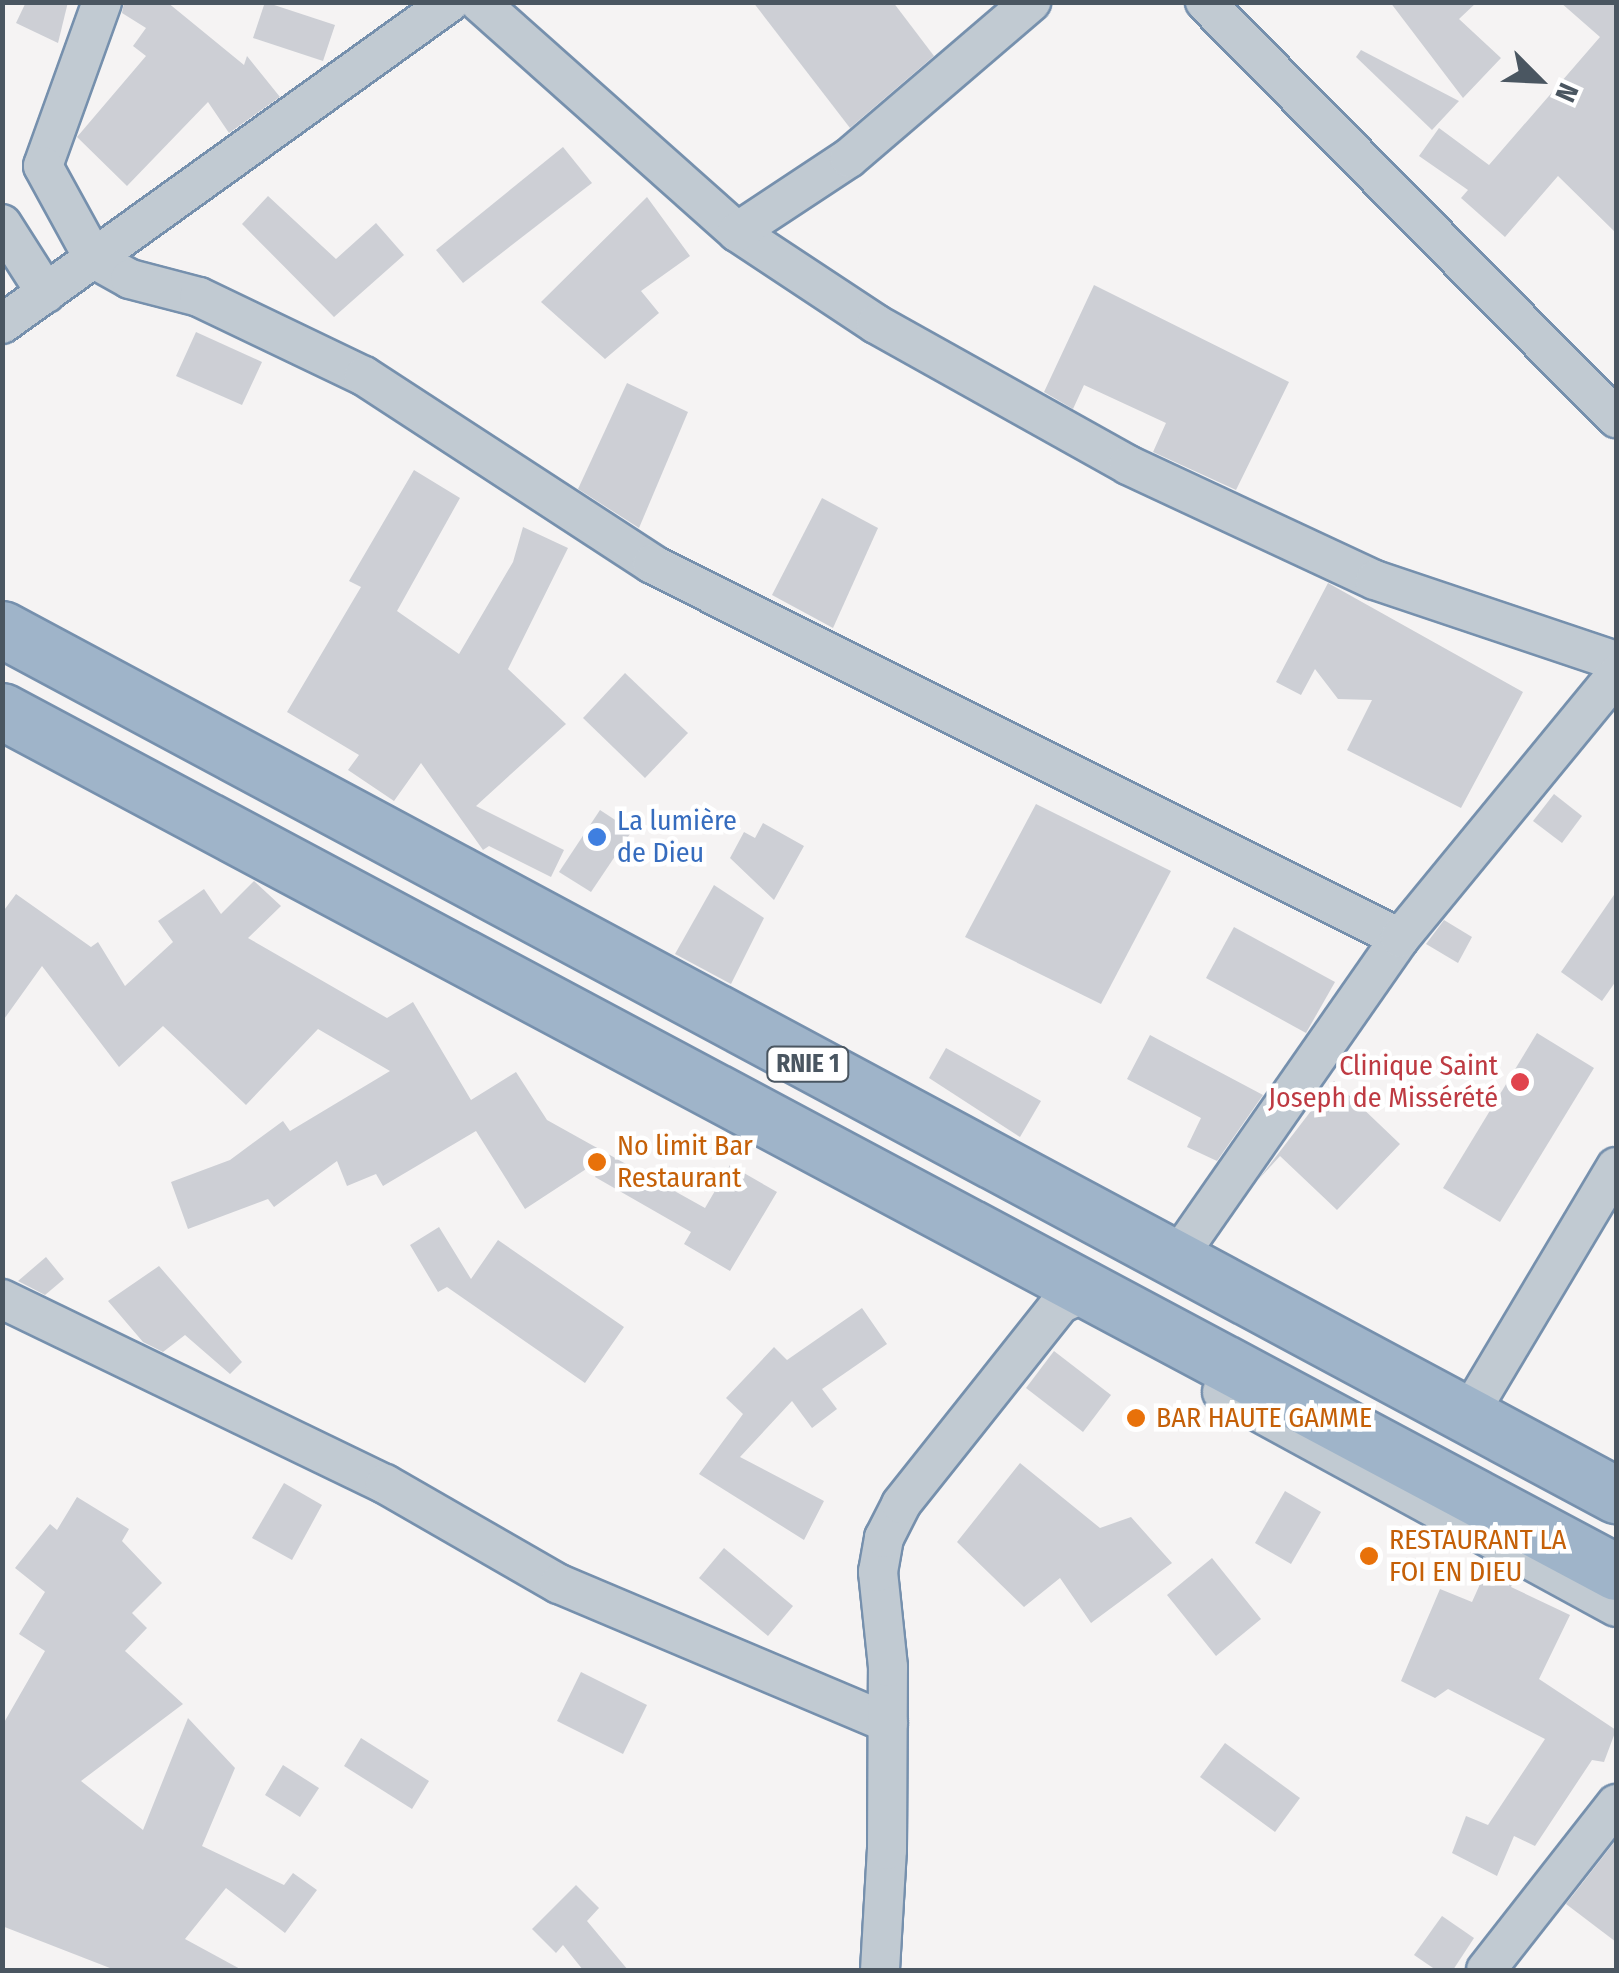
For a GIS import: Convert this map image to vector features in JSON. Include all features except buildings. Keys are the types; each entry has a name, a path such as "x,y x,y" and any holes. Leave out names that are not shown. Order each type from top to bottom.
{"highway":[{"name":"RNIE 1","path":"2,629 1174,1262 1616,1495"},
{"name":"RNIE 1","path":"2,710 1074,1297 1616,1572"}],"street":[{"path":"102,2 43,166 94,259 130,279 199,297 364,376 652,564 1400,938"},
{"path":"2,324 450,2"},
{"path":"478,2 738,232 876,324 1128,465 1375,580 1616,661"},
{"path":"738,232 849,158 1031,2"},
{"path":"1205,2 1616,418"},
{"path":"2,224 46,293"},
{"path":"1174,1262 1400,938 1616,675"},
{"path":"2,740 1074,1297 1616,1607"},
{"path":"1467,1416 1616,1167"},
{"path":"880,1970 888,1723 878,1572 884,1538 901,1504 1074,1297"},
{"path":"3,1304 385,1484 559,1584 888,1723"},
{"path":"1486,1970 1616,1804"}],"place":[{"name":"La lumière de Dieu","path":"597,837"},
{"name":"Clinique Saint Joseph de Missérété","path":"1520,1082"},
{"name":"No limit Bar Restaurant","path":"597,1162"},
{"name":"BAR HAUTE GAMME","path":"1136,1418"},
{"name":"RESTAURANT LA FOI EN DIEU","path":"1369,1556"}]}
